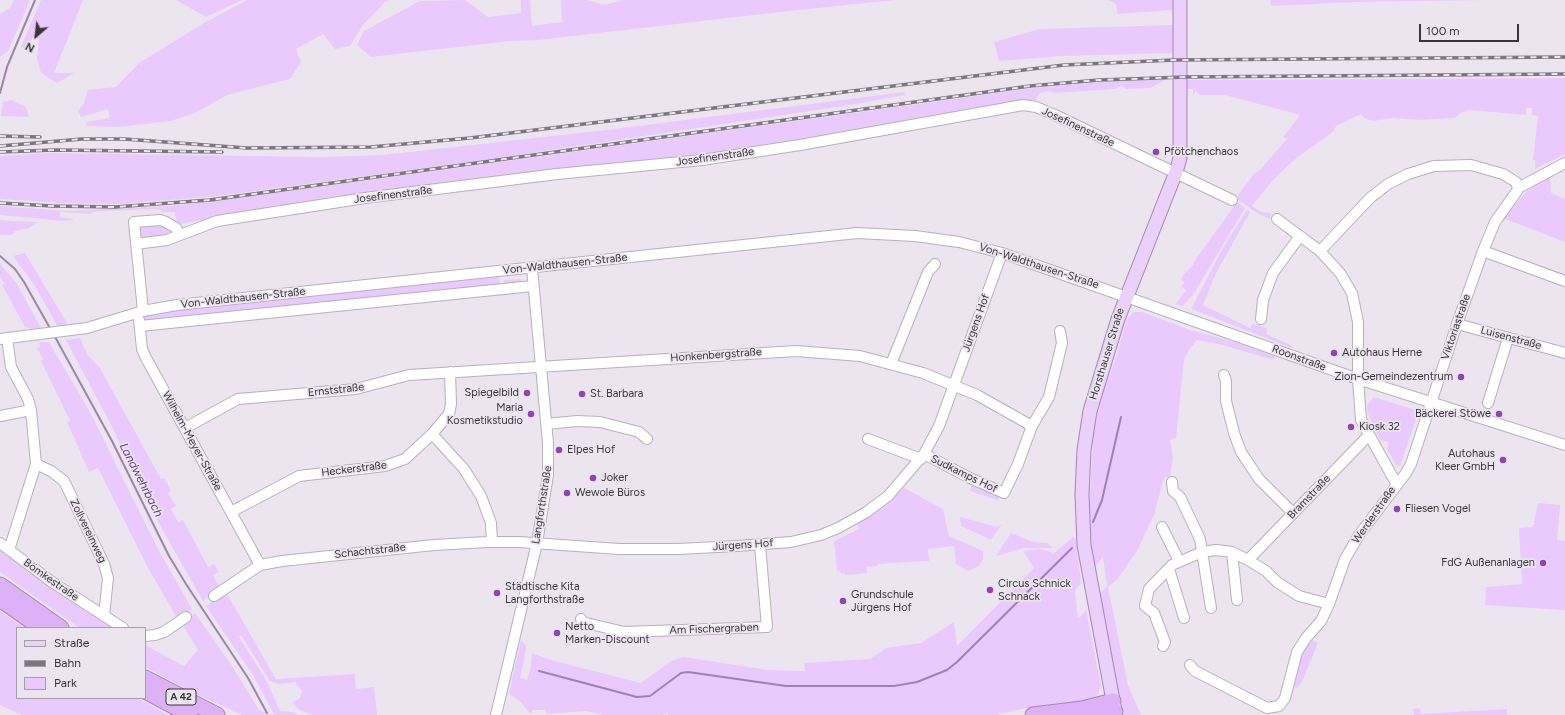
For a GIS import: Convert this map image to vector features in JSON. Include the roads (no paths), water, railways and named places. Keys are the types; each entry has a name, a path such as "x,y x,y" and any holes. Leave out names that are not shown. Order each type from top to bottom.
{"highway":[{"path":"0,585 61,627"},
{"path":"0,599 40,627"},
{"name":"A 42","path":"146,679 217,715"},
{"name":"A 42","path":"146,692 190,715"},
{"path":"1033,715 1082,709 1114,709"},
{"path":"1090,715 1114,709"}],"main road":[{"name":"Horsthauser Straße","path":"1114,709 1086,561 1083,532 1082,494 1084,450 1090,411 1126,296 1176,172 1180,158 1180,0"}],"street":[{"name":"Josefinenstraße","path":"136,244 167,240 217,221 365,198 557,174 702,160 800,145 1023,105 1036,107 1056,115 1232,200"},
{"path":"1320,251 1370,198 1388,184 1420,170 1446,165 1471,165 1503,174 1516,182 1518,188 1565,163"},
{"name":"Viktoriastraße","path":"1397,485 1411,464 1457,324 1483,251 1500,214 1518,188"},
{"path":"140,312 134,222 160,220 172,224 180,235"},
{"name":"Werderstraße","path":"1190,665 1195,671 1266,708 1279,706 1285,698 1289,686 1297,652 1306,638 1321,621 1329,604 1345,559 1359,535 1397,485 1369,435 1360,413 1358,379 1358,322 1355,303 1347,284 1320,251 1277,220"},
{"name":"Von-Waldthausen-Straße","path":"4,338 87,328 140,312 177,304 857,233 936,238 980,246 1126,296"},
{"path":"1261,319 1263,300 1271,277 1300,236"},
{"path":"1483,251 1565,281"},
{"name":"Jürgens Hof","path":"537,543 643,549 760,544 806,539 852,522 888,496 923,457 938,426 1002,253"},
{"path":"891,364 928,272 935,264"},
{"name":"Langforthstraße","path":"496,715 537,543 548,475 546,424 532,268"},
{"name":"Von-Waldthausen-Straße","path":"140,326 533,286"},
{"name":"Roonstraße","path":"1126,296 1358,379 1565,445"},
{"name":"Wilhelm-Meyer-Straße","path":"140,312 140,326 144,354 260,565"},
{"name":"Luisenstraße","path":"1457,324 1565,353"},
{"name":"Sudkamps Hof","path":"923,457 1004,493 1018,464 1032,426 1049,397 1062,343 1060,331"},
{"path":"4,338 10,367 28,399 31,410 36,464 9,550"},
{"path":"1488,403 1508,338"},
{"name":"Honkenbergstraße","path":"540,367 796,351 848,354 891,364 954,384"},
{"name":"Ernststraße","path":"185,428 233,400 244,397 356,389 400,376 540,367"},
{"name":"Heckerstraße","path":"231,512 299,476 385,466 399,462 411,454 445,420 450,409 450,372"},
{"path":"1224,375 1226,381 1226,401 1241,452 1258,479 1293,513"},
{"path":"954,384 1032,426"},
{"path":"0,416 31,410"},
{"path":"546,424 577,421 600,422 639,432 647,439"},
{"path":"432,434 464,468 481,496 491,523 492,542"},
{"name":"Bramstraße","path":"1248,560 1369,435"},
{"path":"868,439 923,457"},
{"name":"Zollvereinweg","path":"36,464 50,471 64,481 104,564 108,578 104,616"},
{"path":"1172,482 1173,491 1180,496 1200,539 1212,608"},
{"path":"1162,527 1179,561"},
{"name":"Bömkestraße","path":"0,542 52,582 104,616"},
{"name":"Schachtstraße","path":"214,596 260,565 282,561 434,544 492,542 537,543"},
{"name":"Am Fischergraben","path":"581,620 582,622 624,632 767,627 760,544"},
{"path":"1163,646 1165,642 1154,613 1145,606 1149,589 1179,561 1202,552 1216,550 1232,552 1266,571 1277,582 1300,596 1329,604"},
{"path":"1232,552 1237,600"},
{"path":"1169,569 1184,618"},
{"path":"104,616 121,627"},
{"path":"146,636 154,636 164,632 186,617"}],"waterway":[{"path":"0,93 7,67 35,0"},
{"name":"Landwehrbach","path":"0,256 15,269 24,282 51,330"},
{"name":"Landwehrbach","path":"54,335 112,441 169,556 248,678 267,713"},
{"path":"1093,522 1102,500 1121,417"},
{"path":"539,671 637,697 650,696 681,673 688,672 786,686 894,686 917,682 947,670 957,662 1072,548"}],"railway":[{"path":"0,146 82,139 124,139 247,148 371,147 470,138 1064,65 1174,60 1565,57"},
{"path":"0,203 115,207 210,200 1030,86 1099,80 1186,77 1565,74"},
{"path":"0,136 40,137"},
{"path":"0,152 54,150 222,152"}],"place":[{"name":"Pfötchenchaos","path":"1156,152"},
{"name":"Autohaus Herne","path":"1334,353"},
{"name":"Zion-Gemeindezentrum","path":"1461,377"},
{"name":"Spiegelbild","path":"527,393"},
{"name":"St. Barbara","path":"582,394"},
{"name":"Maria Kosmetikstudio","path":"531,414"},
{"name":"Bäckerei Stöwe","path":"1499,414"},
{"name":"Kiosk 32","path":"1351,427"},
{"name":"Elpes Hof","path":"559,450"},
{"name":"Autohaus Kleer GmbH","path":"1503,460"},
{"name":"Joker","path":"593,478"},
{"name":"Wewole Büros","path":"567,493"},
{"name":"Fliesen Vogel","path":"1397,509"},
{"name":"FdG Außenanlagen","path":"1543,563"},
{"name":"Circus Schnick Schnack","path":"990,590"},
{"name":"Städtische Kita Langforthstraße","path":"497,593"},
{"name":"Grundschule Jürgens Hof","path":"843,601"},
{"name":"Netto Marken-Discount","path":"557,633"}]}
